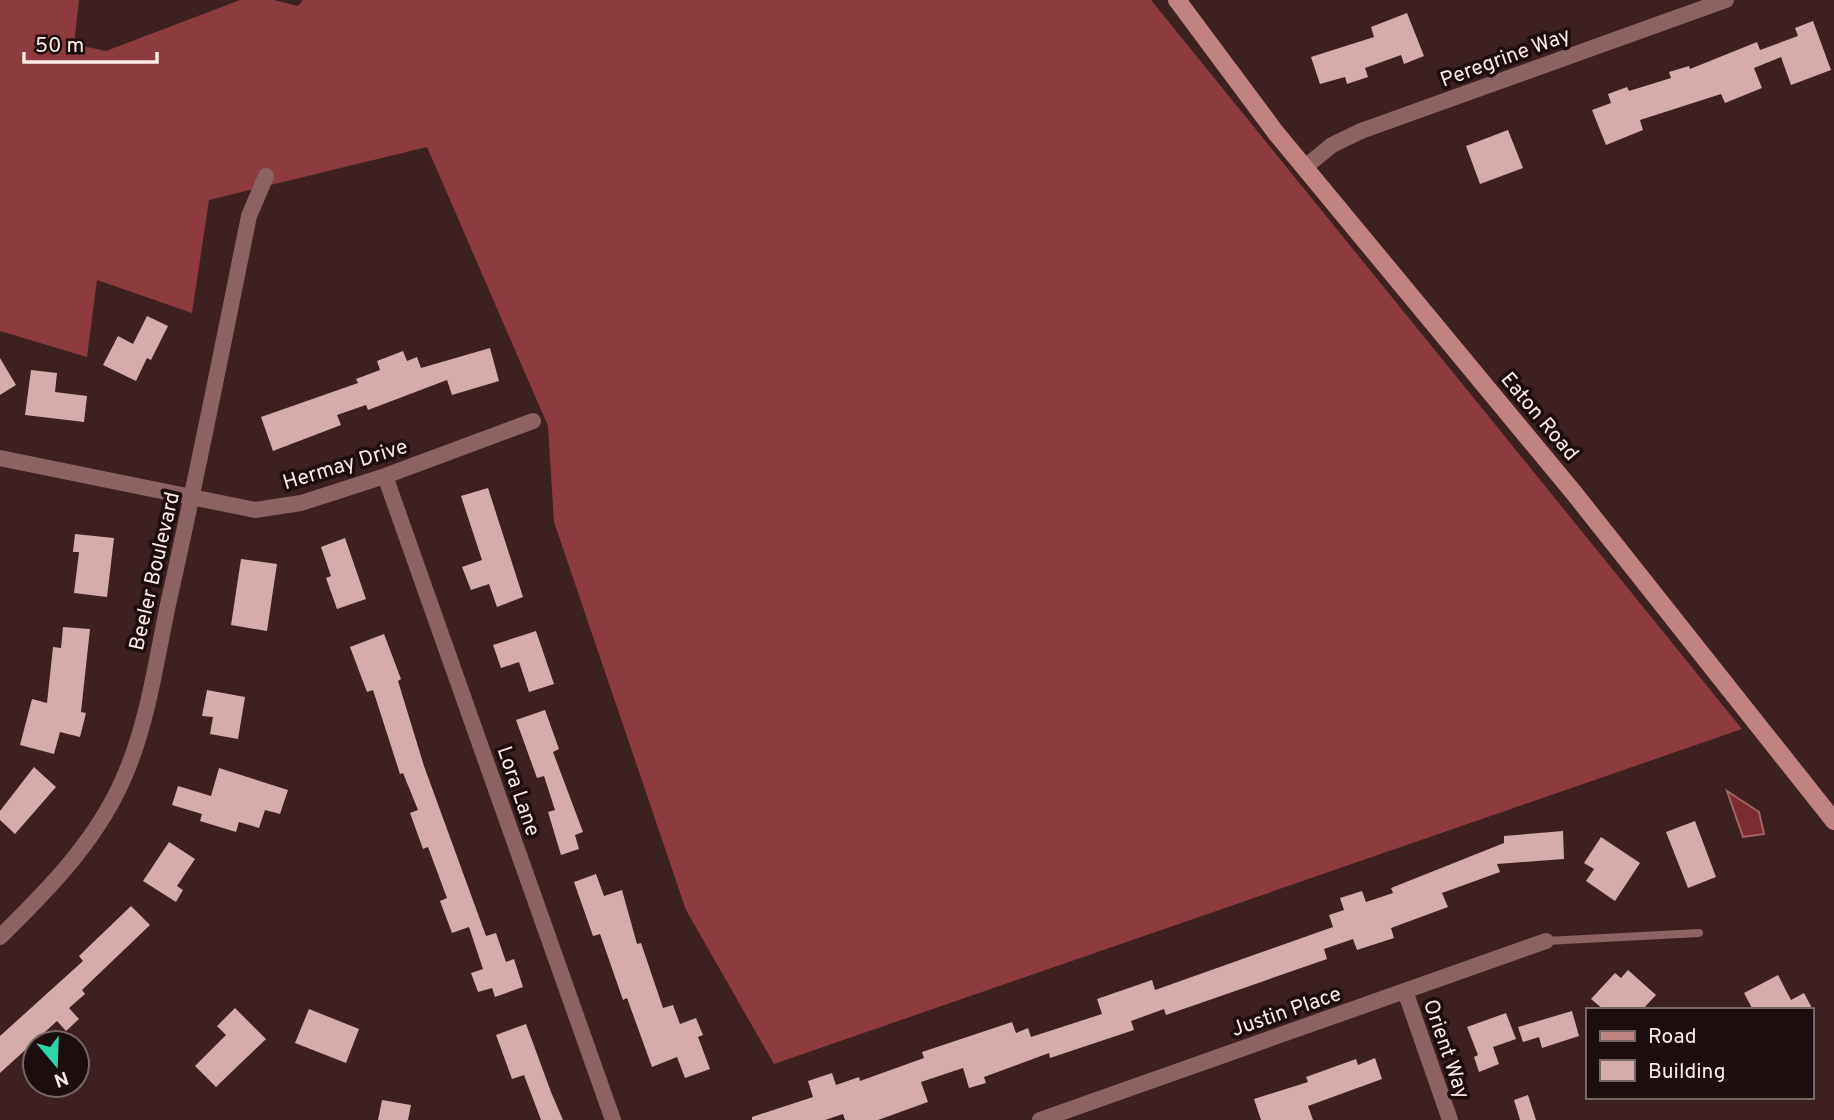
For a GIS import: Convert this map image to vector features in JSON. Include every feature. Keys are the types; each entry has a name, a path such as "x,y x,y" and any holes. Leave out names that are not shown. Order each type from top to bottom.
{"street":[{"name":"Eaton Road","path":"1177,0 1208,44 1305,167 1574,493 1834,821"},
{"name":"Peregrine Way","path":"1305,167 1332,145 1361,131 1726,0"},
{"name":"Beeler Boulevard","path":"0,937 38,900 90,839 127,770 148,695 192,498 249,216 266,176"},
{"name":"Hermay Drive","path":"0,458 255,510 301,503 385,476 533,421"},
{"name":"Lora Lane","path":"385,476 613,1120"},
{"name":"Justin Place","path":"1040,1120 1546,941"},
{"name":"Orient Way","path":"1405,991 1450,1120"}],"lane":[{"path":"1546,941 1699,933"}],"shaded area":[{"path":"0,0 79,0 74,44 106,51 240,0 274,0 298,6 303,0 1151,0 1742,729 774,1064 686,910 554,522 548,426 427,147 209,200 192,313 97,280 87,357 0,331"},
{"path":"1727,791 1759,812 1764,834 1743,837"}],"building":[{"path":"1407,13 1424,56 1404,64 1401,55 1365,68 1368,77 1347,84 1345,77 1320,84 1311,57 1374,37 1371,27"},
{"path":"1813,21 1831,70 1791,85 1781,57 1754,68 1762,88 1725,103 1721,94 1640,120 1643,130 1606,145 1592,110 1611,103 1608,94 1627,87 1629,91 1671,78 1669,72 1689,66 1690,69 1757,42 1760,50 1798,36 1795,28"},
{"path":"1508,130 1523,168 1480,184 1466,146"},
{"path":"147,316 168,326 151,360 147,358 136,381 103,365 118,336 133,344"},
{"path":"490,348 499,381 452,395 447,380 368,410 366,405 337,415 341,425 273,451 261,417 358,383 356,379 380,370 377,361 403,351 407,361 417,357 421,368"},
{"path":"0,358 16,385 0,395"},
{"path":"31,370 57,373 55,392 87,396 84,422 25,415"},
{"path":"488,488 523,597 497,607 489,584 471,590 462,567 482,560 461,496"},
{"path":"75,534 114,538 107,597 74,593 79,552 73,552"},
{"path":"345,538 366,599 337,609 326,578 331,576 321,547"},
{"path":"241,559 277,564 267,631 231,625"},
{"path":"63,627 90,629 81,712 86,713 80,737 60,732 54,754 20,745 32,699 47,703 53,647 61,648"},
{"path":"536,631 554,684 529,692 519,662 501,668 493,645"},
{"path":"384,634 401,679 398,681 424,766 486,936 496,933 506,962 514,959 523,987 495,997 492,988 478,992 471,973 483,969 469,927 452,933 440,901 447,898 428,847 423,849 410,813 418,810 403,773 400,774 373,690 367,692 350,647"},
{"path":"207,690 245,697 238,739 210,734 213,717 202,716"},
{"path":"545,710 559,749 553,752 583,832 575,835 579,849 561,855 548,812 555,810 544,776 537,778 516,720"},
{"path":"34,767 56,787 15,834 0,820 0,811"},
{"path":"219,768 288,790 280,814 265,810 259,828 239,822 236,832 200,821 202,814 172,805 178,786 211,796"},
{"path":"1695,821 1716,877 1688,888 1666,832"},
{"path":"1563,831 1564,859 1497,864 1500,872 1442,893 1448,907 1391,928 1394,938 1357,950 1353,939 1324,949 1327,959 1166,1015 1164,1009 1131,1021 1134,1030 1050,1058 1049,1053 984,1077 986,1083 969,1088 963,1068 921,1082 928,1102 878,1120 845,1120 843,1114 825,1120 752,1120 752,1117 813,1097 808,1081 832,1073 836,1085 859,1077 860,1081 924,1058 922,1052 1012,1022 1016,1033 1028,1028 1031,1037 1102,1014 1097,999 1152,980 1155,990 1333,927 1329,915 1344,910 1340,898 1362,891 1366,902 1393,893 1391,888 1504,843 1504,836"},
{"path":"1601,837 1640,863 1615,901 1586,881 1594,869 1584,863"},
{"path":"169,842 195,859 177,886 183,890 176,902 143,881"},
{"path":"596,874 604,896 622,890 637,944 641,943 663,1008 673,1005 680,1024 696,1018 703,1035 698,1037 710,1069 685,1078 677,1057 652,1067 627,998 623,1000 600,934 593,936 574,882"},
{"path":"131,906 150,925 82,990 85,994 69,1008 79,1019 68,1029 64,1029 57,1021 48,1029 21,1029 21,1054 0,1073 0,1036 83,961 79,956"},
{"path":"1628,970 1656,995 1644,1008 1602,1008 1591,999 1615,973 1621,978"},
{"path":"1778,975 1791,1000 1804,993 1812,1008 1752,1008 1744,993"},
{"path":"235,1008 266,1039 216,1087 195,1066 226,1035 217,1026"},
{"path":"309,1009 359,1029 346,1063 295,1043"},
{"path":"1572,1011 1579,1036 1542,1048 1539,1037 1523,1042 1518,1027"},
{"path":"1506,1013 1516,1039 1493,1047 1499,1064 1479,1072 1474,1057 1478,1055 1467,1027"},
{"path":"526,1024 563,1120 541,1120 524,1075 512,1079 496,1035"},
{"path":"1375,1058 1382,1079 1308,1106 1313,1120 1261,1120 1254,1099 1308,1082 1306,1077 1356,1059 1358,1065"},
{"path":"1528,1095 1536,1120 1520,1120 1514,1100"},
{"path":"382,1100 411,1105 408,1120 378,1120"}]}
